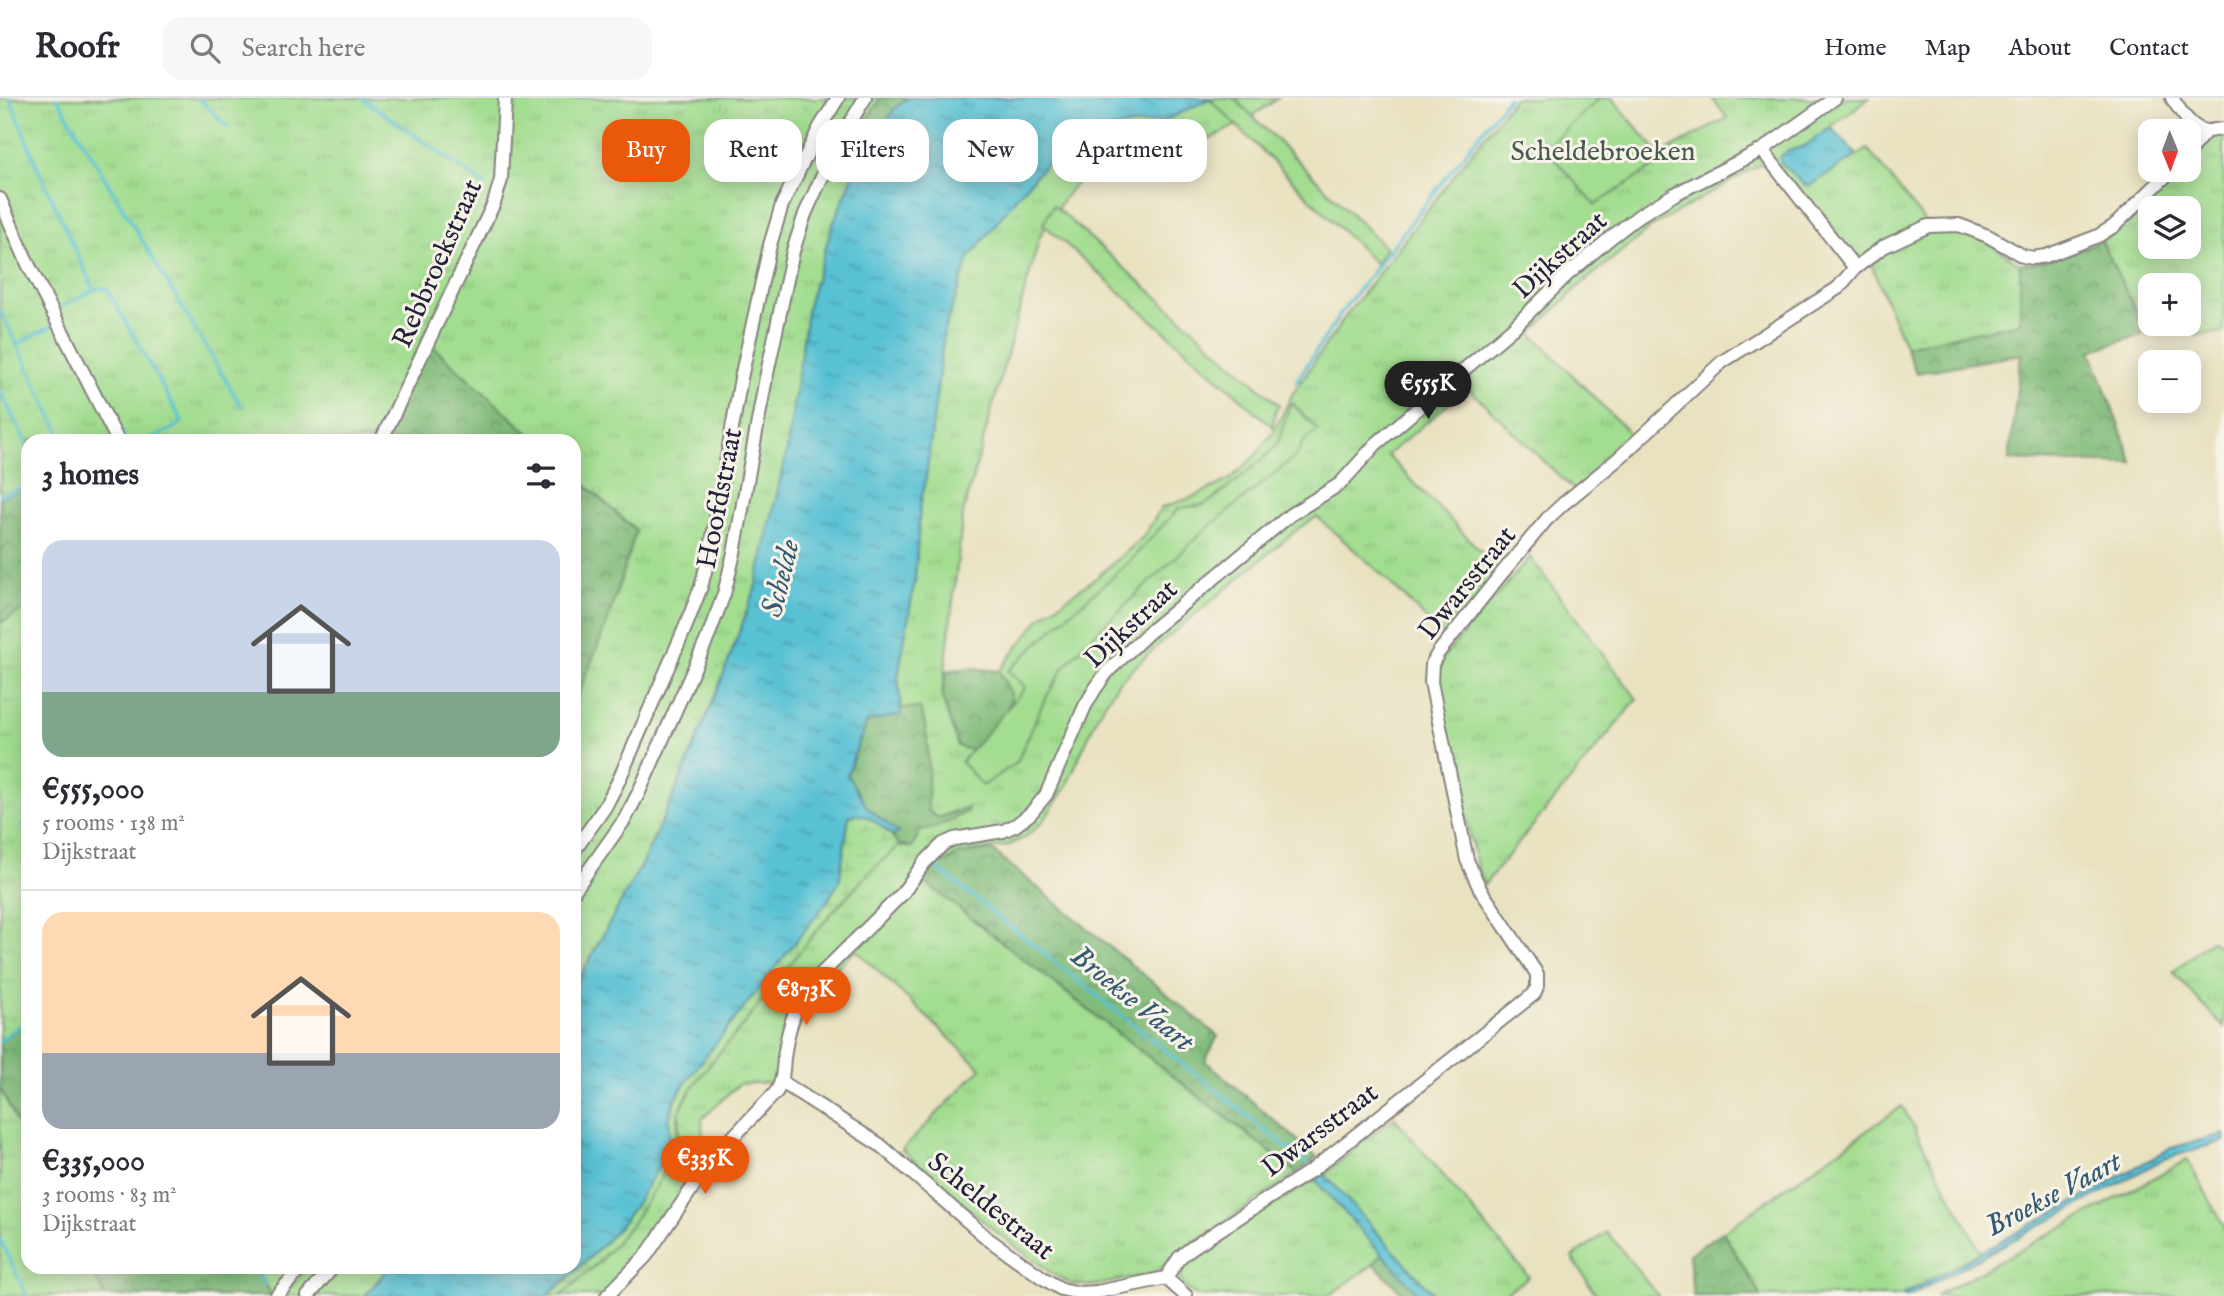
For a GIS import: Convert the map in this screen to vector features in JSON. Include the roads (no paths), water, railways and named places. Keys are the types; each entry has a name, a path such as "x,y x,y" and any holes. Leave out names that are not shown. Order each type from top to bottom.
{"street":[{"name":"Rebbroekstraat","path":"384,434 494,203 502,180 505,98"},
{"name":"Hoofdstraat","path":"581,841 605,807 618,782 701,587 770,245 782,205 820,127 838,98"},
{"name":"Hoofdstraat","path":"581,881 625,819 639,792 708,637 724,594 793,251 805,214 820,181 865,98"},
{"name":"Dijkstraat","path":"782,1082 790,1023 803,994 902,894 934,852 954,839 1003,831 1031,813 1049,787 1085,706 1107,672 1126,653 1290,515 1340,484 1376,444 1487,351 1609,239 1640,215 1675,194 1762,150 1835,98"},
{"path":"2172,98 2190,121 2206,131 2224,129"},
{"path":"2202,136 2206,131"},
{"path":"1762,150 1855,268"},
{"name":"Dwarsstraat","path":"1166,1278 1179,1258 1190,1249 1312,1170 1534,994 1537,987 1536,974 1480,889 1467,860 1431,673 1435,658 1548,519 1618,459 1722,362 1838,288 1855,268 1898,239 1928,226 1959,225 1988,236 2023,256 2046,256 2098,236 2114,226 2160,182"},
{"path":"0,199 28,264 114,434"},
{"path":"607,1296 646,1256 712,1159 770,1100 782,1082"},
{"name":"Scheldestraat","path":"782,1082 880,1145 988,1239 1061,1289 1080,1293 1097,1292 1166,1278"},
{"path":"276,1296 296,1274"},
{"path":"308,1296 327,1274"},
{"path":"1166,1278 1186,1296"}],"water":[{"name":"Schelde","path":"908,98 1211,98 1168,119 1052,119 1052,157 1038,173 1038,119 943,119 943,182 1030,182 969,258 944,331 926,478 920,506 915,579 898,677 900,715 866,722 847,775 867,807 898,833 893,836 867,817 849,816 839,882 826,903 687,1080 670,1112 667,1154 628,1215 581,1265 581,975 645,858 680,781 755,589 787,450 808,306 832,227 851,182 929,182 929,119 888,119 894,109"},
{"path":"1831,127 1857,155 1809,186 1804,185 1781,163 1780,157 1788,151 1805,146"},
{"path":"2224,1134 2224,1141 2164,1159 1909,1296 1901,1296 2171,1148"},
{"path":"1324,1174 1435,1296 1420,1296 1315,1180"},
{"path":"383,1274 571,1274 547,1296 365,1296"}],"waterway":[{"path":"10,98 36,164 94,290"},
{"path":"57,98 241,406"},
{"path":"199,98 228,128"},
{"path":"362,98 485,185"},
{"path":"1296,382 1343,310 1508,98"},
{"path":"57,309 98,288 107,289 182,421 162,434"},
{"path":"0,310 61,434"},
{"path":"17,344 54,325"},
{"path":"93,378 122,434"},
{"path":"0,391 22,434"},
{"path":"0,495 21,489"},
{"name":"Broekse Vaart","path":"932,864 1308,1164"},
{"path":"0,1041 21,1025"},
{"path":"0,1239 27,1296"},
{"path":"260,1274 265,1285"}],"park label":[{"name":"Scheldebroeken","path":"1603,150"}]}
